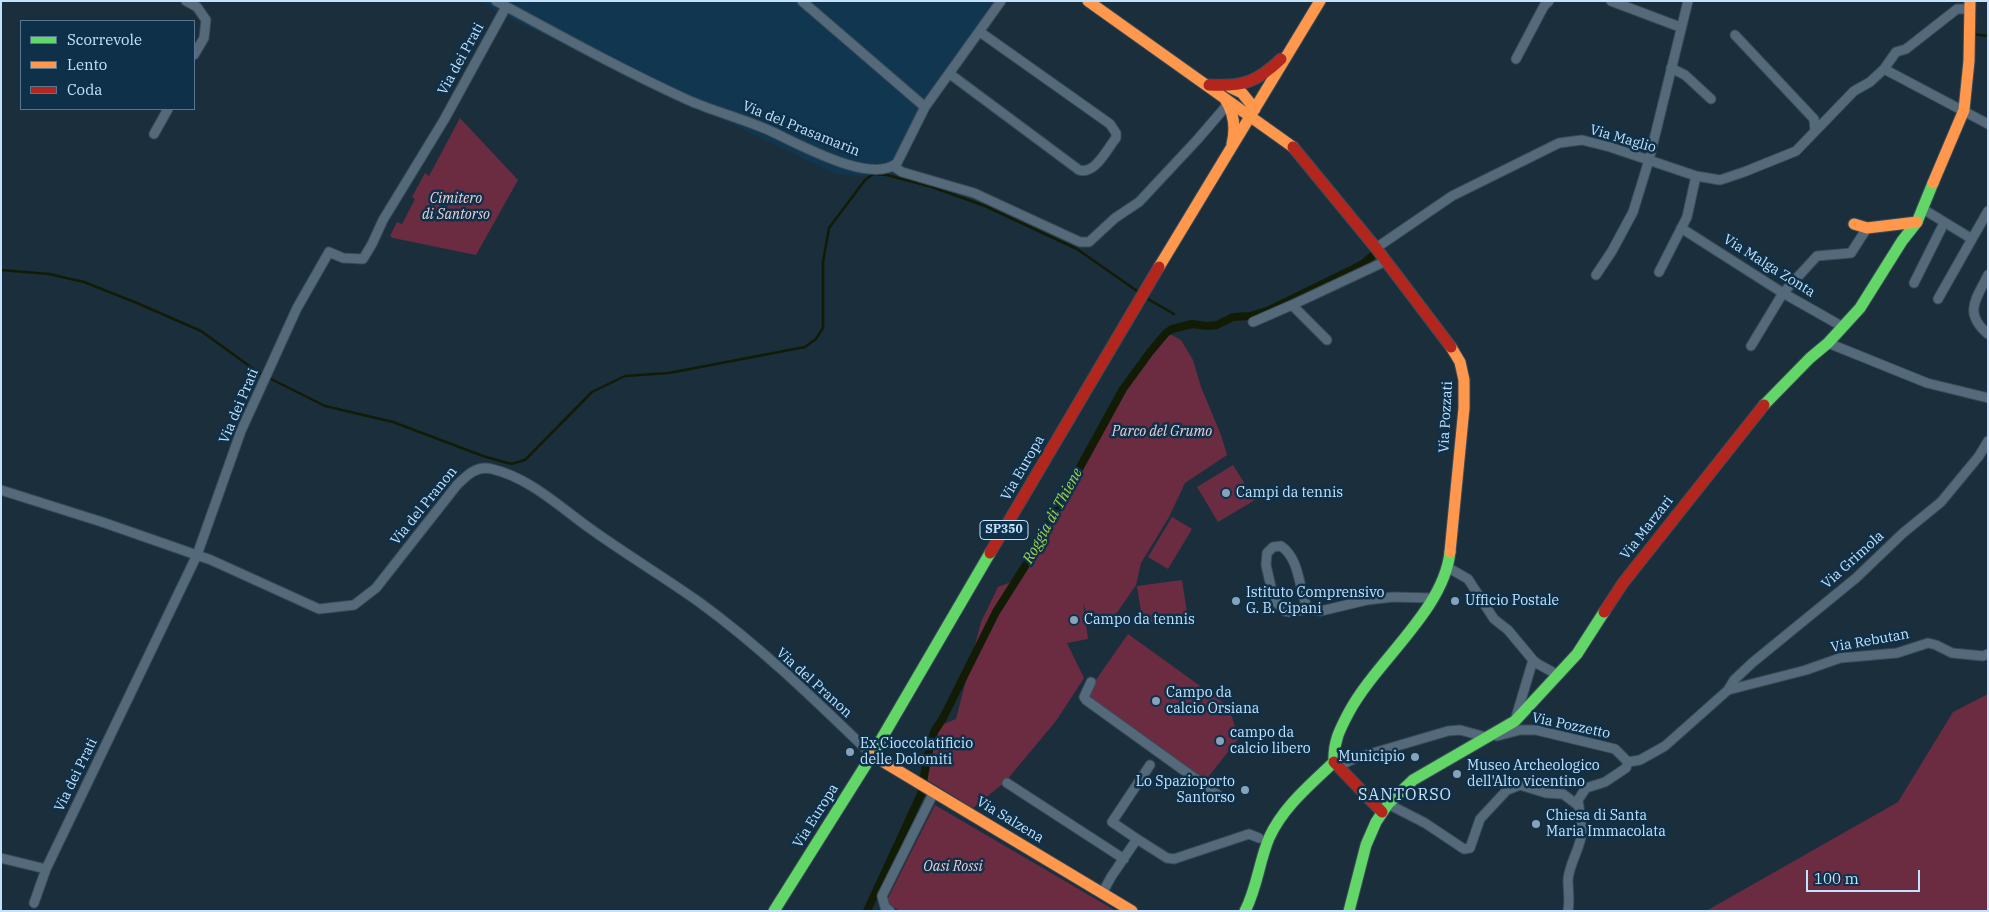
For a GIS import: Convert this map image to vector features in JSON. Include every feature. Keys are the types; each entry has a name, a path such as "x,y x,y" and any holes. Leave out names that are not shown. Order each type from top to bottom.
{"street":[{"path":"186,1 197,7 206,20 204,38 195,53"},
{"name":"Via del Prasamarin","path":"496,1 601,58 689,101 766,129 846,165 884,169 893,166 902,172 974,194 1085,243 1093,239 1110,222 1139,202 1198,140 1225,99"},
{"path":"802,1 925,107"},
{"path":"893,166 899,160 925,107 1001,1"},
{"path":"1088,1 1209,85 1225,99 1253,113"},
{"name":"SP350","path":"1253,113 1320,1"},
{"path":"1516,59 1544,6 1549,1"},
{"path":"1611,1 1680,27"},
{"path":"1596,275 1612,251 1633,212 1688,1"},
{"name":"Via Maglio","path":"1376,248 1452,196 1559,142 1582,140 1610,147 1696,176 1720,180 1796,151 1854,92 1870,82 1884,69 1896,52 1906,48 1962,5"},
{"name":"Via Marzari","path":"1385,808 1413,780 1486,736 1515,721 1577,654 1623,583 1765,404 1810,358 1828,343 1860,308 1902,241 1917,222 1964,110 1969,60 1968,38 1962,5"},
{"name":"Via dei Prati","path":"34,903 46,869 197,555 241,431 297,308 329,252 342,258 363,259 383,220 444,120 506,7"},
{"path":"950,74 1078,170 1084,171 1093,168 1116,138 1116,133 1110,124 980,32"},
{"path":"1735,35 1814,119 1815,131"},
{"path":"1209,85 1230,87 1249,84 1260,78 1291,49"},
{"path":"1671,68 1685,75 1710,99"},
{"path":"1884,69 1988,124"},
{"path":"1230,87 1242,93 1253,113"},
{"path":"1225,99 1235,130 1231,148"},
{"path":"154,134 167,110"},
{"name":"Via Europa","path":"774,911 872,755 1106,354 1253,113"},
{"name":"Via Pozzati","path":"1253,113 1290,144 1376,248 1451,347 1460,362 1464,380 1464,420 1444,579 1432,598 1356,698 1333,747 1336,765"},
{"path":"1659,272 1687,217 1696,176"},
{"path":"1923,209 1972,239"},
{"path":"1938,299 1988,211"},
{"path":"1854,224 1867,228 1917,222"},
{"path":"1914,283 1944,223"},
{"name":"Via Malga Zonta","path":"1681,228 1783,293 1843,327"},
{"path":"1751,346 1783,293 1817,256 1851,253 1867,228"},
{"path":"1253,322 1386,261"},
{"path":"1988,275 1973,307 1974,317 1980,327 1988,334"},
{"path":"1292,305 1327,340"},
{"path":"1828,343 1927,383 1988,398"},
{"name":"Via Grimola","path":"1728,690 1734,680 1752,664 1856,578 1903,533 1941,502 1979,456 1988,441"},
{"name":"Via del Pranon","path":"1,490 197,555 319,608 354,605 376,588 470,471 490,468 515,476 700,603 790,677 872,755"},
{"path":"1308,609 1300,590 1299,579 1291,556 1281,546 1272,546 1267,553 1266,565 1277,603 1285,611 1308,609 1322,611 1367,600 1432,598"},
{"path":"1447,567 1468,579 1494,619 1508,630 1533,660 1558,675"},
{"name":"Via Rebutan","path":"1728,690 1806,670 1840,658 1897,653 1928,643 1952,653 1983,656 1988,654"},
{"path":"1515,721 1533,660"},
{"path":"1091,682 1084,697 1086,700 1218,795"},
{"path":"1568,911 1570,901 1568,880 1582,832 1578,800 1586,788 1604,782 1626,768 1628,762 1640,760 1665,746 1728,690"},
{"path":"1245,911 1256,885 1264,851 1273,829 1289,808 1336,765 1448,730 1460,730 1486,736"},
{"name":"Via Pozzetto","path":"1471,746 1508,732 1536,730 1616,749 1628,762"},
{"name":"Via Salzena","path":"872,755 1132,911"},
{"path":"1150,765 1112,822 1137,839 1167,858 1174,859 1249,834 1258,838"},
{"path":"1336,765 1385,808 1425,823 1464,849 1470,848 1480,819 1507,790 1520,785 1546,793 1563,794 1578,806"},
{"path":"1007,783 1124,859"},
{"path":"890,911 885,907 882,896 932,790"},
{"path":"1349,911 1366,845 1385,808"},
{"path":"1103,892 1137,839"},
{"path":"1,858 46,869"}],"shaded area":[{"path":"482,1 995,1 971,48 881,177 836,174 495,11"}],"green space":[{"name":"Cimitero di Santorso","path":"460,118 518,180 476,255 390,236 397,222 402,224 415,199 412,197 425,173 429,176"},
{"name":"Parco del Grumo","path":"1168,333 1181,340 1193,360 1201,387 1221,435 1227,455 1185,483 1169,517 1141,563 1136,585 1112,620 1088,617 1083,603 1088,639 1067,643 1084,678 1056,721 1005,782 973,808 921,776 932,752 939,726 956,719 981,622 998,587 1019,579 1081,473 1079,464 1109,422 1115,404 1141,365"},
{"name":"Campi da tennis","path":"1233,465 1255,500 1218,522 1197,487"},
{"path":"1172,517 1192,529 1168,569 1148,557"},
{"path":"1182,580 1188,619 1143,625 1137,586"},
{"name":"Campo da calcio Orsiana","path":"1128,634 1228,706 1239,738 1205,781 1084,697"},
{"path":"1988,694 1988,911 1706,911 1898,802 1953,712"},
{"name":"Oasi Rossi","path":"935,805 1116,911 900,911 886,902"}],"waterway":[{"path":"1972,34 1988,36"},
{"path":"1,270 49,274 84,282 201,331 259,373 325,406 393,422 483,456 511,464 525,460 592,392 625,376 669,373 805,347 816,339 823,328 823,262 829,228 865,180 873,174 887,175 932,187 985,206 1077,249 1137,291"},
{"name":"Roggia di Thiene","path":"867,911 921,794 934,732 943,718 996,612 1029,560 1123,389 1150,352 1166,333 1172,329 1192,324 1217,325 1233,317 1250,316 1267,311 1355,268 1372,256"},
{"path":"1148,299 1174,314"}],"traffic: fast":[{"path":"1764,405 1810,358 1828,343 1860,308 1902,241 1917,222 1933,183"},
{"path":"1334,762 1336,742 1349,712 1361,693 1408,634 1436,594 1445,573 1450,552"},
{"path":"774,911 872,755 990,553"},
{"path":"1349,911 1366,845 1376,822 1388,804 1413,780 1515,721 1577,654 1604,612"},
{"path":"1245,911 1269,838 1275,827 1289,806 1334,762"}],"traffic: slow":[{"path":"1088,1 1293,147"},
{"path":"1159,267 1320,1"},
{"path":"1933,183 1964,110 1969,61 1970,1"},
{"path":"1230,87 1242,93 1255,109"},
{"path":"1225,99 1233,121 1232,144"},
{"path":"1854,224 1867,228 1917,222"},
{"path":"1450,552 1464,408 1464,380 1460,362 1451,347"},
{"path":"872,755 1132,911"}],"traffic: jam":[{"path":"1209,85 1231,85 1249,81 1257,78 1281,59"},
{"path":"1293,147 1376,248 1451,347"},
{"path":"990,553 1159,267"},
{"path":"1604,612 1623,583 1764,405"},
{"path":"1334,762 1382,812"}],"place":[{"name":"Campi da tennis","path":"1226,493"},
{"name":"Istituto Comprensivo G. B. Cipani","path":"1236,601"},
{"name":"Ufficio Postale","path":"1455,601"},
{"name":"Campo da tennis","path":"1074,620"},
{"name":"Campo da calcio Orsiana","path":"1156,701"},
{"name":"campo da calcio libero","path":"1220,741"},
{"name":"Ex Cioccolatificio delle Dolomiti","path":"850,752"},
{"name":"Municipio","path":"1415,757"},
{"name":"Museo Archeologico dell'Alto vicentino","path":"1457,774"},
{"name":"Lo Spazioporto Santorso","path":"1245,790"},
{"name":"Chiesa di Santa Maria Immacolata","path":"1536,824"}],"district":[{"name":"SANTORSO","path":"1405,795"}]}
